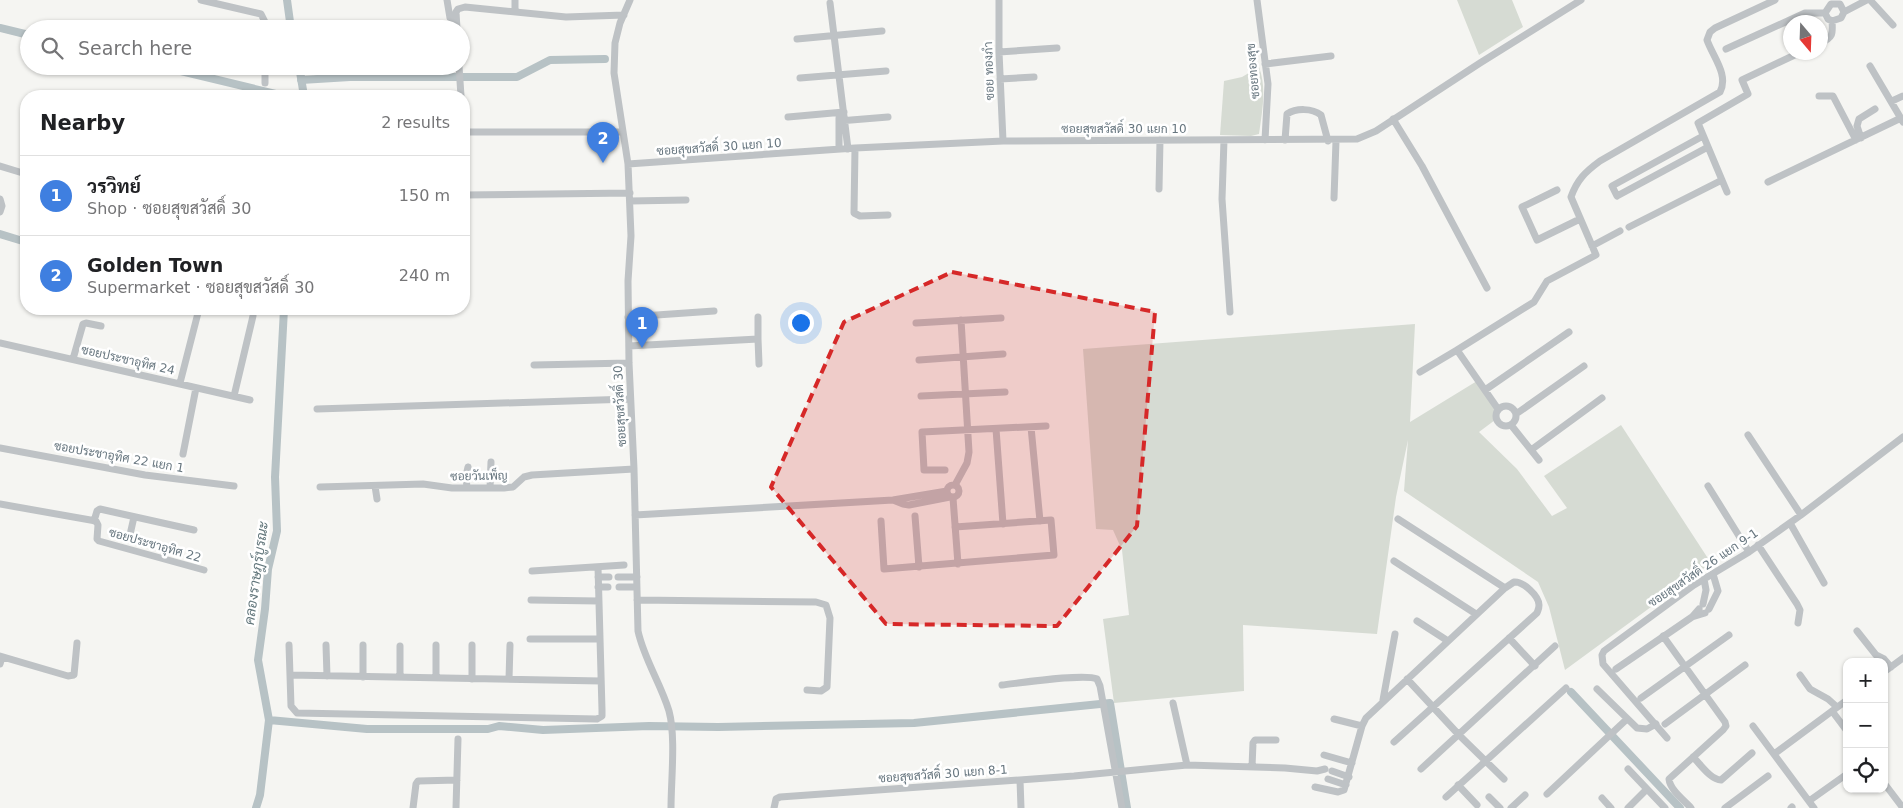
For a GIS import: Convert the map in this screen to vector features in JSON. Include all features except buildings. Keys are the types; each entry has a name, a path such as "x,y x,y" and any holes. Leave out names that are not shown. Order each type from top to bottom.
{"street":[{"path":"201,0 260,14 264,20"},
{"path":"447,0 450,18 456,20 458,8 465,7 566,17 624,15"},
{"path":"515,12 516,0"},
{"name":"ซอยสุขสวัสดิ์ 30","path":"630,0 616,43 614,73 628,164 630,192 631,236 628,363 634,469 637,600 640,639 670,718 672,741 671,808"},
{"name":"ซอย ทองภํา","path":"999,0 1003,141"},
{"name":"ซอยทองสุข","path":"1257,0 1268,102 1265,140"},
{"name":"ซอยสุขสวัสดิ์ 30 แยก 10","path":"628,164 1003,141 1348,141 1365,137 1581,0"},
{"path":"1420,372 1534,302 1547,281 1596,256 1571,197 1575,184 1585,172 1720,92 1724,84 1722,73 1707,40 1710,32 1775,0"},
{"path":"1844,12 1840,4 1830,2 1825,13 1828,20 1832,21 1841,18 1844,12 1869,0 1893,25"},
{"path":"830,3 842,110 839,150"},
{"path":"1726,49 1805,13 1825,13"},
{"path":"1828,40 1833,33 1832,21"},
{"path":"797,39 882,31"},
{"path":"999,52 1056,48"},
{"path":"1265,64 1331,56"},
{"path":"1727,192 1698,123 1748,94 1742,80 1784,60"},
{"path":"1768,182 1902,120 1870,66"},
{"path":"800,78 886,71"},
{"path":"265,75 265,83"},
{"path":"459,75 460,90"},
{"path":"1000,79 1034,77"},
{"path":"1819,96 1833,96 1858,139"},
{"path":"1892,101 1903,96"},
{"path":"788,118 842,110"},
{"path":"1285,140 1286,114 1296,110 1305,110 1321,115 1332,141 1334,198"},
{"path":"1858,139 1858,119 1875,110"},
{"path":"842,121 888,117"},
{"path":"1394,119 1422,166 1487,288"},
{"path":"842,121 851,149 854,213 860,216 888,215"},
{"path":"470,132 623,132"},
{"path":"1703,136 1612,186 1617,196 1708,148"},
{"path":"1159,189 1160,140"},
{"path":"1224,140 1222,199 1230,312"},
{"path":"0,166 20,172"},
{"path":"1629,228 1722,180"},
{"path":"1557,190 1522,207 1537,240 1580,219"},
{"path":"470,195 630,192"},
{"path":"0,199 2,206 0,212"},
{"path":"630,202 686,200"},
{"path":"1592,246 1620,231"},
{"path":"628,317 714,311"},
{"path":"180,383 197,315"},
{"path":"234,396 252,316"},
{"path":"758,316 758,364"},
{"path":"916,323 1002,318"},
{"path":"958,564 950,486 955,485 968,458 961,320"},
{"path":"73,359 83,324 100,326"},
{"path":"1485,390 1569,332"},
{"path":"629,346 758,340"},
{"name":"ซอยประชาอุทิศ 24","path":"0,345 73,359 250,400"},
{"path":"1456,350 1498,409"},
{"path":"919,360 1003,354"},
{"path":"534,365 628,363"},
{"path":"1516,414 1584,366"},
{"path":"183,454 196,388"},
{"path":"921,396 1005,392"},
{"path":"1531,450 1602,398"},
{"path":"317,409 630,399"},
{"path":"1507,406 1513,408 1516,420 1511,425 1505,427 1497,422 1495,415 1498,409 1507,406"},
{"path":"1511,425 1539,460"},
{"path":"945,470 924,470 922,432 1046,426"},
{"path":"1031,427 1040,521"},
{"path":"996,429 1003,524"},
{"path":"1748,435 1801,515"},
{"name":"ซอยสุขสวัสดิ์ 26 แยก 9-1","path":"1668,738 1603,664 1602,655 1604,651 1704,579 1758,546 1903,437"},
{"name":"ซอยประชาอุทิศ 22 แยก 1","path":"0,448 145,475 234,486"},
{"path":"490,488 491,462"},
{"path":"467,488 466,476 468,467"},
{"name":"ซอยวันเพ็ญ","path":"320,487 423,484 446,488 513,487 524,477 532,474 634,469"},
{"path":"635,515 893,500 909,505 950,495 958,496 960,491 955,485"},
{"path":"375,486 377,499"},
{"path":"1708,486 1749,552"},
{"name":"ซอยประชาอุทิศ 22","path":"0,504 96,521 98,525 97,539 100,541 204,570"},
{"path":"94,521 97,511 100,509 194,530"},
{"path":"915,516 919,567"},
{"path":"129,539 134,517"},
{"path":"881,521 884,570 1054,555 1051,520 955,527"},
{"path":"1398,520 1505,588"},
{"path":"1790,523 1824,583"},
{"path":"1758,546 1797,604 1800,610 1798,622"},
{"path":"1394,561 1476,614"},
{"path":"532,571 624,565"},
{"path":"289,645 291,706 297,713 597,719 602,716 598,567"},
{"path":"1616,669 1692,617 1704,606 1714,601 1718,591 1713,574"},
{"path":"598,577 609,577"},
{"path":"618,577 637,577"},
{"path":"1704,579 1704,606"},
{"path":"1315,787 1338,792 1344,790 1366,718 1476,614 1505,588 1518,581 1538,599 1537,613 1394,742"},
{"path":"598,587 608,587"},
{"path":"618,587 637,587"},
{"path":"531,600 599,601"},
{"path":"637,600 816,602 826,605 830,618 827,687 821,691 807,690"},
{"path":"1418,622 1448,641"},
{"path":"1857,630 1876,658"},
{"path":"1383,701 1395,634"},
{"path":"1641,698 1729,635"},
{"path":"1663,636 1722,717 1726,726 1669,779 1669,783 1691,808"},
{"path":"1509,638 1535,666"},
{"path":"530,639 600,639"},
{"path":"1,659 68,676 74,675 77,643"},
{"path":"326,645 327,676"},
{"path":"363,645 363,677"},
{"path":"436,645 436,678"},
{"path":"509,679 510,645"},
{"path":"400,646 400,677"},
{"path":"472,646 472,679"},
{"path":"1421,769 1555,646"},
{"path":"1888,669 1903,658"},
{"path":"1665,724 1745,664"},
{"path":"1888,664 1891,667"},
{"path":"290,675 601,681"},
{"path":"1800,675 1810,689 1828,699 1843,724"},
{"path":"1002,685 1095,677 1100,682 1105,714 1120,772 1122,808"},
{"path":"1407,679 1459,735 1504,779"},
{"path":"1446,797 1566,688"},
{"path":"1597,689 1637,728 1642,730 1656,724"},
{"path":"1173,703 1187,765"},
{"path":"1774,754 1843,703"},
{"path":"1334,719 1362,726"},
{"path":"1546,794 1627,719"},
{"path":"1753,726 1814,808"},
{"path":"456,808 458,739"},
{"path":"1252,767 1253,743 1255,740 1276,740"},
{"path":"1693,758 1713,777 1717,780 1722,780 1752,753"},
{"path":"1324,755 1352,763"},
{"name":"ซอยสุขสวัสดิ์ 30 แยก 8-1","path":"774,806 776,799 780,797 1020,780 1187,765 1252,767 1324,773"},
{"path":"1628,770 1665,808"},
{"path":"1324,773 1349,777"},
{"path":"1324,773 1346,784"},
{"path":"1725,808 1768,776"},
{"path":"1808,801 1843,777"},
{"path":"413,808 418,781 457,780"},
{"path":"1020,780 1021,808"},
{"path":"1458,785 1477,805"},
{"path":"1888,788 1901,806"},
{"path":"1628,808 1647,789"},
{"path":"1511,808 1525,795"},
{"path":"1489,797 1500,808"},
{"path":"1602,798 1611,808"}],"highlighted area":[{"path":"952,272 1155,312 1137,526 1057,626 886,624 771,487 844,322"}],"shaded area":[{"path":"1457,0 1512,0 1523,27 1479,55"},
{"path":"1259,67 1263,92 1259,134 1251,136 1220,135 1224,81 1242,77"},
{"path":"1415,324 1410,422 1477,381 1495,409 1495,420 1479,432 1517,469 1552,516 1567,508 1544,476 1621,425 1711,563 1565,670 1549,607 1538,582 1404,491 1408,440 1396,497 1377,634 1243,625 1244,691 1114,703 1103,619 1129,615 1122,550 1113,530 1096,529 1083,349"}],"waterway":[{"name":"คลองราษฎร์บูรณะ","path":"287,0 290,20"},
{"path":"0,28 20,33"},
{"path":"301,80 350,77 517,77 550,60 605,59"},
{"path":"197,75 259,90"},
{"name":"คลองราษฎร์บูรณะ","path":"300,75 303,90"},
{"path":"0,234 20,240"},
{"name":"คลองราษฎร์บูรณะ","path":"256,808 260,795 269,720 258,660 268,569 277,531 275,477 284,315"},
{"path":"1571,692 1680,808"},
{"path":"269,720 367,729 488,729 499,726 543,730 649,726 718,727 914,723 1110,703 1127,808"}],"place":[{"name":"Golden Town","path":"603,163"},
{"name":"วรวิทย์","path":"642,348"}]}
